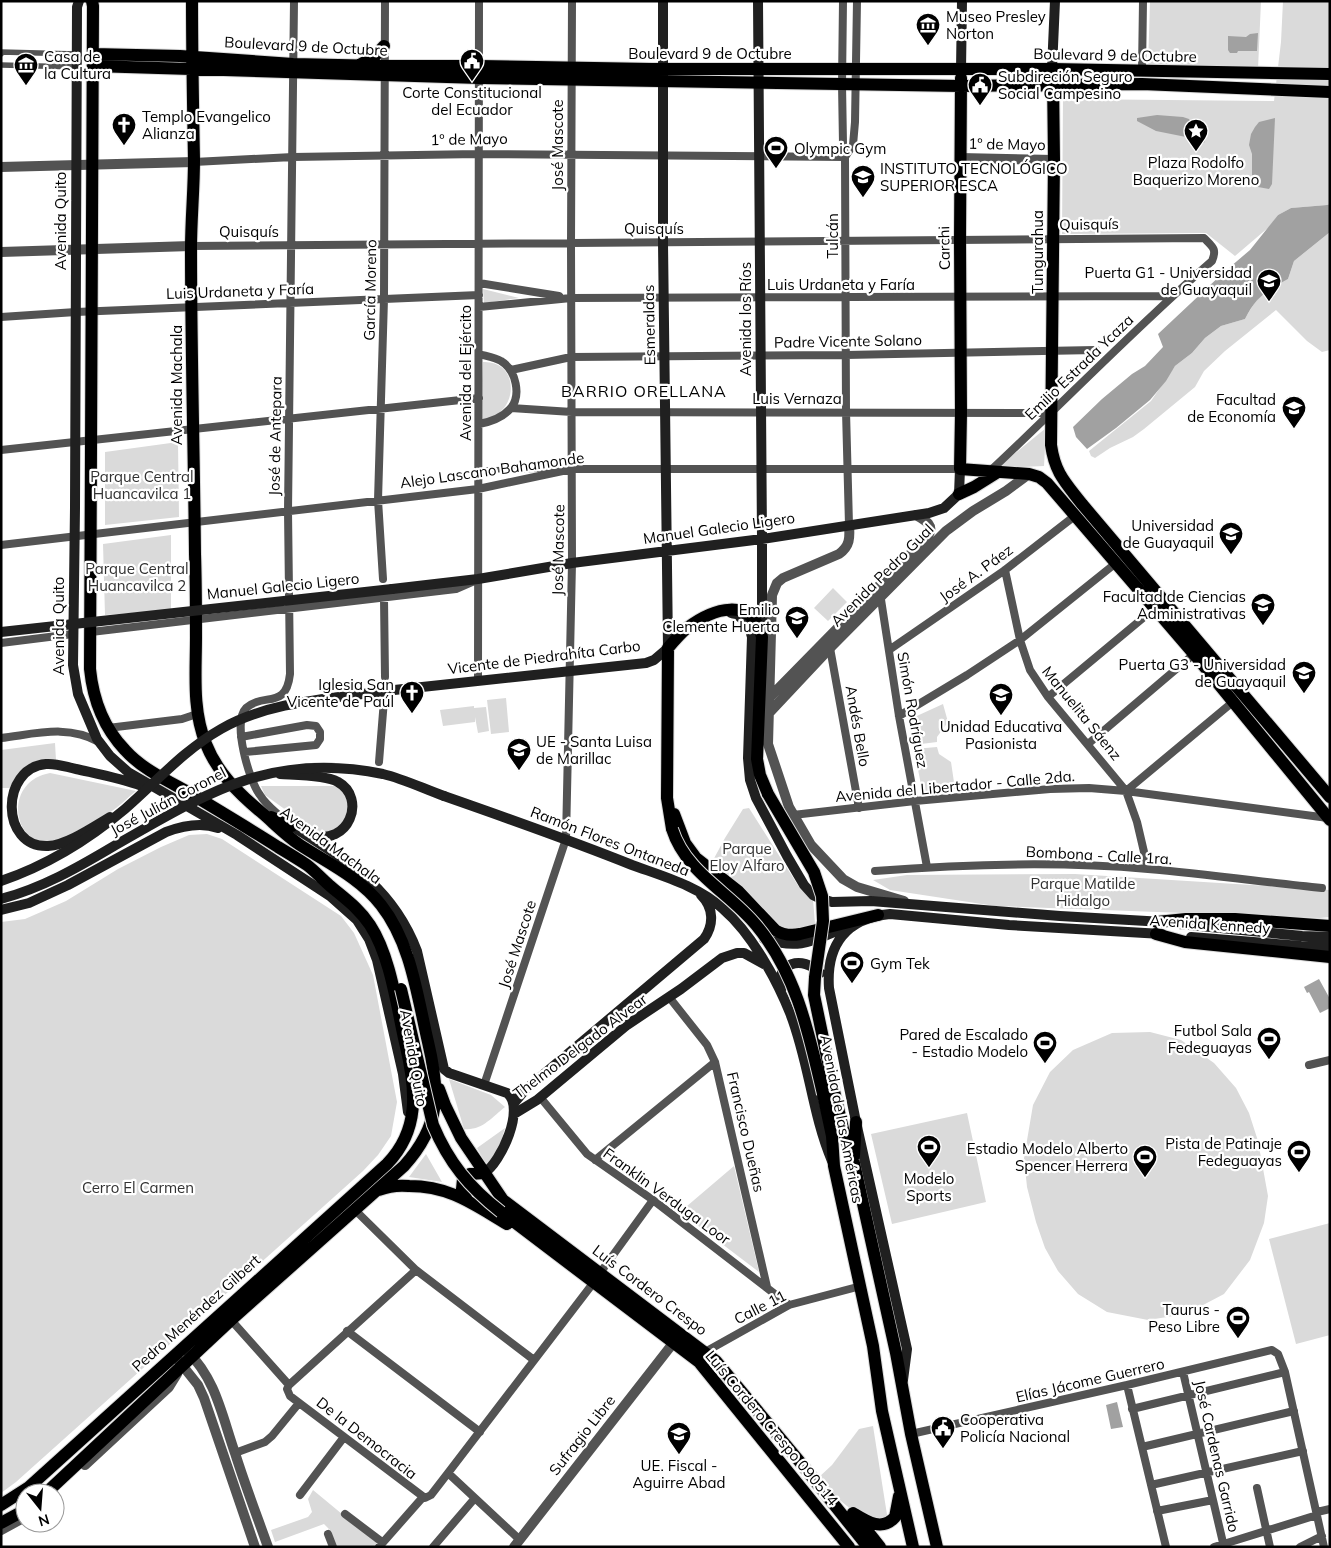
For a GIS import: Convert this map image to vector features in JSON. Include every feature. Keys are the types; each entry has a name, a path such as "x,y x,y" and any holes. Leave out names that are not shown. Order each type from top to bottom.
{"main road":[{"name":"Avenida Quito","path":"79,1 77,7 76,67 73,634 75,683 99,742 110,756 128,772 237,835 330,896 349,912 369,939 377,960 405,1088 408,1111 405,1138"},
{"name":"Avenida Quito","path":"92,1 93,165 98,248 92,311 90,632 91,680 97,703 108,728 118,742 136,760 307,865 343,895 361,914 375,934 384,955 412,1072 414,1104 411,1122 405,1138"},
{"name":"Avenida Machala","path":"192,1 194,162 191,246 192,429 197,714 205,743 217,765 236,791 284,833 360,883 380,902 400,935 409,961 431,1055 436,1101 428,1130 412,1158 372,1193"},
{"name":"Esmeraldas","path":"663,1 663,243 668,648"},
{"name":"Avenida los Ríos","path":"758,1 761,643"},
{"name":"Carchi","path":"959,494 961,412 960,158 962,1"},
{"name":"Tungurahua","path":"1055,1 1052,69 1054,160 1051,445 1055,466 1061,478 1330,797"},
{"path":"356,65 372,59 384,46"},
{"name":"Boulevard 9 de Octubre","path":"93,60 192,56 293,68 572,74 758,76 842,70 1052,69 1329,74"},
{"path":"192,56 211,70"},
{"name":"Boulevard 9 de Octubre","path":"93,60 192,70 356,65 384,71"},
{"name":"Boulevard 9 de Octubre","path":"758,76 842,84 961,86 1142,84 1328,92"},
{"path":"960,469 1029,474 1039,477 1047,483 1234,701 1329,819"},
{"path":"959,494 974,488 993,472"},
{"name":"Manuel Galecio Ligero","path":"1,632 478,579 572,563 762,539 934,512 940,510 959,494"},
{"path":"712,615 736,609 746,612 758,624 770,682"},
{"name":"Vicente de Piedrahíta Carbo","path":"387,691 646,663 654,660 686,629 712,615 734,614 742,618 750,630 752,642 748,758 750,780 756,798 804,885 813,895 825,900 912,904"},
{"name":"Avenida de las Américas","path":"761,643 758,766 768,794 814,872 822,896 824,921 814,995 828,1093 834,1166 873,1346 882,1411 913,1547"},
{"name":"Avenida de las Américas","path":"668,648 667,798 672,829 679,847 688,860 746,914 766,937 790,979 828,1093 854,1163 888,1290"},
{"name":"José Julián Coronel","path":"1,881 33,869 76,846 124,810 195,746 241,719 260,712 298,703 387,691"},
{"path":"758,742 769,716"},
{"path":"124,810 64,842 48,846 34,844 22,838 14,828 8,810 9,794 21,776 32,768 46,764 121,779 158,791"},
{"name":"José Julián Coronel","path":"1,900 50,883 175,811 224,786 267,773 313,768 354,770 385,775 444,796"},
{"path":"260,812 311,836 326,838 334,836 344,828 352,815 348,793 339,782 330,779 267,773"},
{"name":"Ramón Flores Ontaneda","path":"444,796 566,839 697,891 722,907 743,929 765,964"},
{"path":"667,798 685,843 696,858 738,891 775,930 792,935 878,915"},
{"path":"1,910 29,903 68,885 153,838 177,828 206,825 237,835"},
{"name":"Avenida Machala","path":"292,826 334,852 364,874 395,908 411,935 417,951 444,1069 449,1073 507,1093 511,1096 514,1108"},
{"path":"307,865 351,892 376,919 388,943 401,989 433,1126 440,1143 465,1180 544,1246"},
{"name":"Thelmo Delgado Alvear","path":"514,1108 524,1090 704,939 710,928 712,916 704,898 697,891"},
{"name":"Avenida Kennedy","path":"912,904 1060,916 1233,935 1301,946 1330,947"},
{"name":"Avenida Kennedy","path":"878,915 890,914 1009,925 1157,928"},
{"path":"743,929 762,938 791,945 814,940 878,915"},
{"path":"1157,928 1235,919 1326,926"},
{"path":"828,988 828,965 835,946 847,930 865,920"},
{"path":"1157,928 1185,942 1330,957"},
{"name":"Avenida Kennedy","path":"1233,935 1330,937"},
{"name":"Thelmo Delgado Alvear","path":"514,1108 540,1097 627,1025 716,962 729,955 744,953 765,964"},
{"path":"765,964 794,1023 822,1139 834,1166"},
{"path":"781,994 779,980 782,972 790,965 795,964 808,965 818,970 828,988"},
{"name":"Avenida de las Américas","path":"828,988 888,1290 911,1434 937,1547"},
{"name":"Luís Cordero Crespo","path":"431,1055 445,1106 461,1138 507,1204 597,1278 716,1361 828,1497 849,1515 868,1547"},
{"path":"467,1200 462,1189 463,1179 470,1174 484,1173 492,1167 499,1157 514,1108"},
{"path":"854,1163 856,1122"},
{"name":"Pedro Menéndez Gilbert","path":"1,1505 29,1487 183,1352 387,1164 396,1155 405,1138"},
{"path":"372,1193 389,1187 422,1186 445,1190 467,1200 544,1246"},
{"name":"Pedro Menéndez Gilbert","path":"183,1352 231,1320 372,1193"},
{"name":"Luís Cordero Crespo 090514","path":"544,1246 597,1278 699,1362 849,1547"},
{"name":"Pedro Menéndez Gilbert","path":"57,1483 183,1365 183,1352"},
{"path":"849,1515 871,1524 881,1525 889,1523 895,1517 900,1488"},
{"path":"849,1515 880,1547"},
{"path":"1,1524 15,1519"}],"street":[{"name":"José de Antepara","path":"292,826 268,805 257,792 241,738 241,717 245,710 259,702 276,698 284,692 288,685 288,511 294,1"},
{"name":"García Moreno","path":"383,579 378,500 384,299 385,1"},
{"name":"Avenida del Ejército","path":"478,681 479,1"},
{"name":"José Mascote","path":"484,1084 566,839 572,563 570,244 572,1"},
{"name":"Tulcán","path":"843,1 842,84 845,157 846,411 849,525"},
{"name":"Tulcán","path":"845,157 853,145 857,1"},
{"path":"1142,71 1143,1"},
{"path":"1,54 1,52 77,54"},
{"path":"1,65 76,67"},
{"name":"1º de Mayo","path":"1,168 293,157 478,154 845,157"},
{"name":"1º de Mayo","path":"960,158 1054,160"},
{"name":"Quisquís","path":"1,252 98,248 147,249 191,246 1204,238"},
{"name":"Emilio Estrada Ycaza","path":"993,472 1172,296 1212,261 1215,254 1214,249 1204,238"},
{"name":"Luis Urdaneta y Faría","path":"479,283 571,298"},
{"name":"Luis Urdaneta y Faría","path":"1,317 92,311 479,295"},
{"name":"Luis Urdaneta y Faría","path":"479,307 571,298 1172,296"},
{"name":"Padre Vicente Solano","path":"511,370 571,357 846,355 1096,350"},
{"path":"479,354 502,362 511,370 515,379 516,389 515,399 511,408 502,416 490,422 479,424"},
{"path":"1,450 479,398"},
{"name":"Luis Vernaza","path":"511,408 572,412 846,411 1052,413"},
{"path":"478,470 572,469"},
{"name":"Alejo Lascano Bahamonde","path":"1,545 478,488 572,469 960,469"},
{"name":"Avenida Pedro Gual","path":"769,716 830,648 958,521 1029,474"},
{"name":"Avenida Pedro Gual","path":"769,698 930,532 929,524 916,515"},
{"name":"José A. Páez","path":"889,650 1005,570 1076,515"},
{"path":"849,525 850,538 844,550 839,554 783,578 774,588 772,595 768,737 770,751 793,815 811,845 850,884 912,904"},
{"path":"899,716 1020,640 1116,563"},
{"name":"Manuelita Sáenz","path":"1005,570 1020,640 1030,670 1048,697 1126,790 1137,822 1148,869"},
{"name":"Manuel Galecio Ligero","path":"90,632 456,590 478,579"},
{"name":"Simón Rodríguez","path":"879,586 899,716 927,867"},
{"path":"384,598 385,677"},
{"path":"1048,697 1143,618"},
{"path":"1,643 73,634"},
{"name":"Andés Bello","path":"830,648 859,808"},
{"path":"1088,744 1194,654"},
{"path":"379,762 383,708 387,691"},
{"path":"1126,790 1234,701"},
{"path":"108,728 182,719 197,714"},
{"path":"241,738 308,725 316,726 320,732 320,739 316,745 245,752"},
{"path":"1,738 59,731 87,735 99,742"},
{"path":"262,734 266,750"},
{"name":"Avenida del Libertador - Calle 2da.","path":"793,815 915,801 1050,789 1089,788 1126,790 1329,819"},
{"name":"Bombona - Calle 1ra.","path":"875,871 927,867 1038,865 1148,869 1322,888"},
{"name":"Francisco Dueñas","path":"669,997 706,1044 715,1062 767,1287"},
{"path":"1308,1065 1330,1060"},
{"path":"595,1160 715,1062"},
{"name":"Franklin Verduga Loor","path":"540,1097 587,1154 654,1200 789,1305"},
{"name":"De la Democracia","path":"289,1384 288,1394 422,1497 427,1498 480,1432 654,1200"},
{"path":"354,1210 416,1270 534,1360"},
{"path":"231,1320 289,1384 416,1270"},
{"name":"Calle 11","path":"705,1352 789,1305 861,1286"},
{"path":"347,1332 480,1432"},
{"name":"Sufragio Libre","path":"517,1543 674,1342"},
{"name":"Elías Jácome Guerrero","path":"911,1434 1183,1372 1268,1350 1275,1351 1281,1359 1285,1372"},
{"path":"183,1352 203,1369 211,1381 268,1547"},
{"path":"183,1365 204,1398 255,1547"},
{"name":"Pedro Menéndez Gilbert","path":"65,1483 169,1387 183,1365"},
{"name":"José Cardenas Garrido","path":"1183,1372 1223,1545"},
{"path":"1132,1409 1285,1372 1324,1547"},
{"path":"1127,1385 1166,1547"},
{"path":"235,1453 265,1442 299,1403"},
{"path":"1142,1447 1294,1411"},
{"path":"300,1495 344,1437"},
{"path":"1151,1485 1303,1450"},
{"path":"448,1473 475,1498 517,1543"},
{"path":"1257,1488 1270,1547"},
{"path":"346,1514 380,1545 422,1497"},
{"path":"433,1547 475,1498"},
{"path":"1157,1511 1213,1500"},
{"path":"1214,1547 1330,1509"},
{"path":"1,1530 15,1521"},
{"path":"328,1534 333,1547"},
{"path":"1300,1547 1322,1536"}],"green space":[{"path":"1150,1 1261,1 1258,69 1148,67"},
{"name":"Plaza Rodolfo Baquerizo Moreno","path":"1283,1 1330,1 1330,204 1291,208 1278,215 1269,227 1235,256 1206,233 1062,234 1063,99 1274,101 1281,42"},
{"path":"1330,232 1330,350 1322,352 1307,341 1276,310 1225,351 1204,371 1195,387 1144,429 1095,458 1091,456 1089,451 1151,401 1175,366 1221,326 1245,319 1262,294 1288,279 1294,261"},
{"path":"483,289 519,298 484,303"},
{"path":"483,362 496,364 505,370 510,379 511,390 508,401 502,410 493,417 480,419"},
{"path":"1046,428 1044,466 997,468"},
{"name":"Parque Central Huancavilca 1","path":"178,442 179,517 105,525 105,452"},
{"name":"Parque Central Huancavilca 2","path":"171,535 171,610 105,615 103,544"},
{"path":"833,588 847,602 828,621 814,608"},
{"path":"506,698 509,732 491,734 487,700"},
{"path":"943,704 948,722 937,737 937,742 913,745 908,720"},
{"path":"474,706 474,708 486,707 489,731 478,733 475,717 475,722 443,726 440,710"},
{"path":"55,743 56,760 23,772 17,776 10,788 1,788 1,750"},
{"path":"937,747 939,754 951,762 955,789 929,789 928,795 923,795 914,749"},
{"path":"50,773 136,791 106,815 67,837 59,841 43,842 31,837 23,828 18,815 19,802 24,789 34,779"},
{"path":"261,786 337,786 345,794 348,802 345,823 324,835 315,831 265,795"},
{"name":"Parque Eloy Alfaro","path":"749,808 799,887 813,899 815,924 786,931 773,924 711,864 743,809"},
{"name":"Cerro El Carmen","path":"207,834 222,839 341,916 354,933 373,975 397,1102 391,1136 378,1155 363,1171 16,1482 1,1493 1,922 25,919 66,901 118,869 161,847 189,835"},
{"name":"Parque Matilde Hidalgo","path":"1075,874 1330,890 1330,917 995,906 890,890 873,880 907,875"},
{"name":"Estadio Modelo Alberto Spencer Herrera","path":"1150,1032 1181,1040 1214,1063 1236,1088 1249,1113 1258,1141 1268,1196 1264,1223 1250,1260 1224,1294 1186,1314 1148,1320 1107,1312 1078,1294 1058,1271 1045,1248 1036,1222 1027,1187 1024,1158 1033,1105 1050,1072 1073,1050 1112,1033"},
{"path":"449,1079 491,1095 505,1107 481,1126 464,1129"},
{"name":"Modelo Sports","path":"967,1113 986,1202 892,1224 871,1134"},
{"path":"505,1128 497,1155 486,1164 477,1148"},
{"path":"426,1154 442,1182 409,1177"},
{"path":"734,1166 759,1272 680,1212"},
{"path":"1330,1223 1330,1335 1296,1344 1269,1239"},
{"path":"873,1426 888,1521 878,1521 858,1514 841,1501 818,1478 832,1465 859,1429"},
{"path":"313,1490 377,1543 374,1547 336,1547 331,1531 324,1524 275,1542 271,1530 308,1517 312,1512 308,1499"}],"shaded area":[{"path":"1258,33 1257,51 1230,53 1228,50 1228,36 1246,37 1250,34"},
{"path":"1157,115 1189,119 1197,133 1206,138 1204,143 1191,138 1156,131 1137,121 1137,118"},
{"path":"1275,118 1272,184 1269,189 1258,187 1252,177 1252,154 1249,145 1251,134 1259,122"},
{"path":"1330,204 1330,232 1294,261 1288,279 1263,295 1253,305 1245,319 1221,326 1205,338 1192,353 1175,366 1166,381 1150,400 1087,449 1076,437 1073,427 1102,399 1132,374 1145,366 1163,347 1158,334 1250,250 1278,215 1291,208"},
{"path":"1319,979 1330,999 1330,1008 1320,1013 1309,992 1307,993 1304,987"},
{"path":"1117,1402 1123,1427 1111,1429 1106,1405"}],"place":[{"name":"Museo Presley Norton","path":"928,46"},
{"name":"Corte Constitucional del Ecuador","path":"472,82"},
{"name":"Casa de la Cultura","path":"26,86"},
{"name":"Subdireción Seguro Social Campesino","path":"980,106"},
{"name":"Templo Evangelico Alianza","path":"124,146"},
{"name":"Plaza Rodolfo Baquerizo Moreno","path":"1196,152"},
{"name":"Olympic Gym","path":"776,169"},
{"name":"INSTITUTO TECNOLÓGICO SUPERIOR ESCA","path":"863,198"},
{"name":"Puerta G1 - Universidad de Guayaquil","path":"1269,302"},
{"name":"Facultad de Economía","path":"1294,429"},
{"name":"Universidad de Guayaquil","path":"1231,555"},
{"name":"Facultad de Ciencias Administrativas","path":"1263,626"},
{"name":"Emilio Clemente Huerta","path":"797,639"},
{"name":"Puerta G3 - Universidad de Guayaquil","path":"1304,694"},
{"name":"Iglesia San Vicente de Paúl","path":"412,714"},
{"name":"Unidad Educativa Pasionista","path":"1001,716"},
{"name":"UE - Santa Luisa de Marillac","path":"519,771"},
{"name":"Gym Tek","path":"852,984"},
{"name":"Futbol Sala Fedeguayas","path":"1269,1060"},
{"name":"Pared de Escalado - Estadio Modelo","path":"1045,1064"},
{"name":"Modelo Sports","path":"929,1168"},
{"name":"Pista de Patinaje Fedeguayas","path":"1299,1173"},
{"name":"Estadio Modelo Alberto Spencer Herrera","path":"1145,1178"},
{"name":"Taurus - Peso Libre","path":"1238,1339"},
{"name":"Cooperativa Policía Nacional","path":"943,1449"},
{"name":"UE. Fiscal - Aguirre Abad","path":"679,1455"}],"district":[{"name":"BARRIO ORELLANA","path":"644,391"}]}
